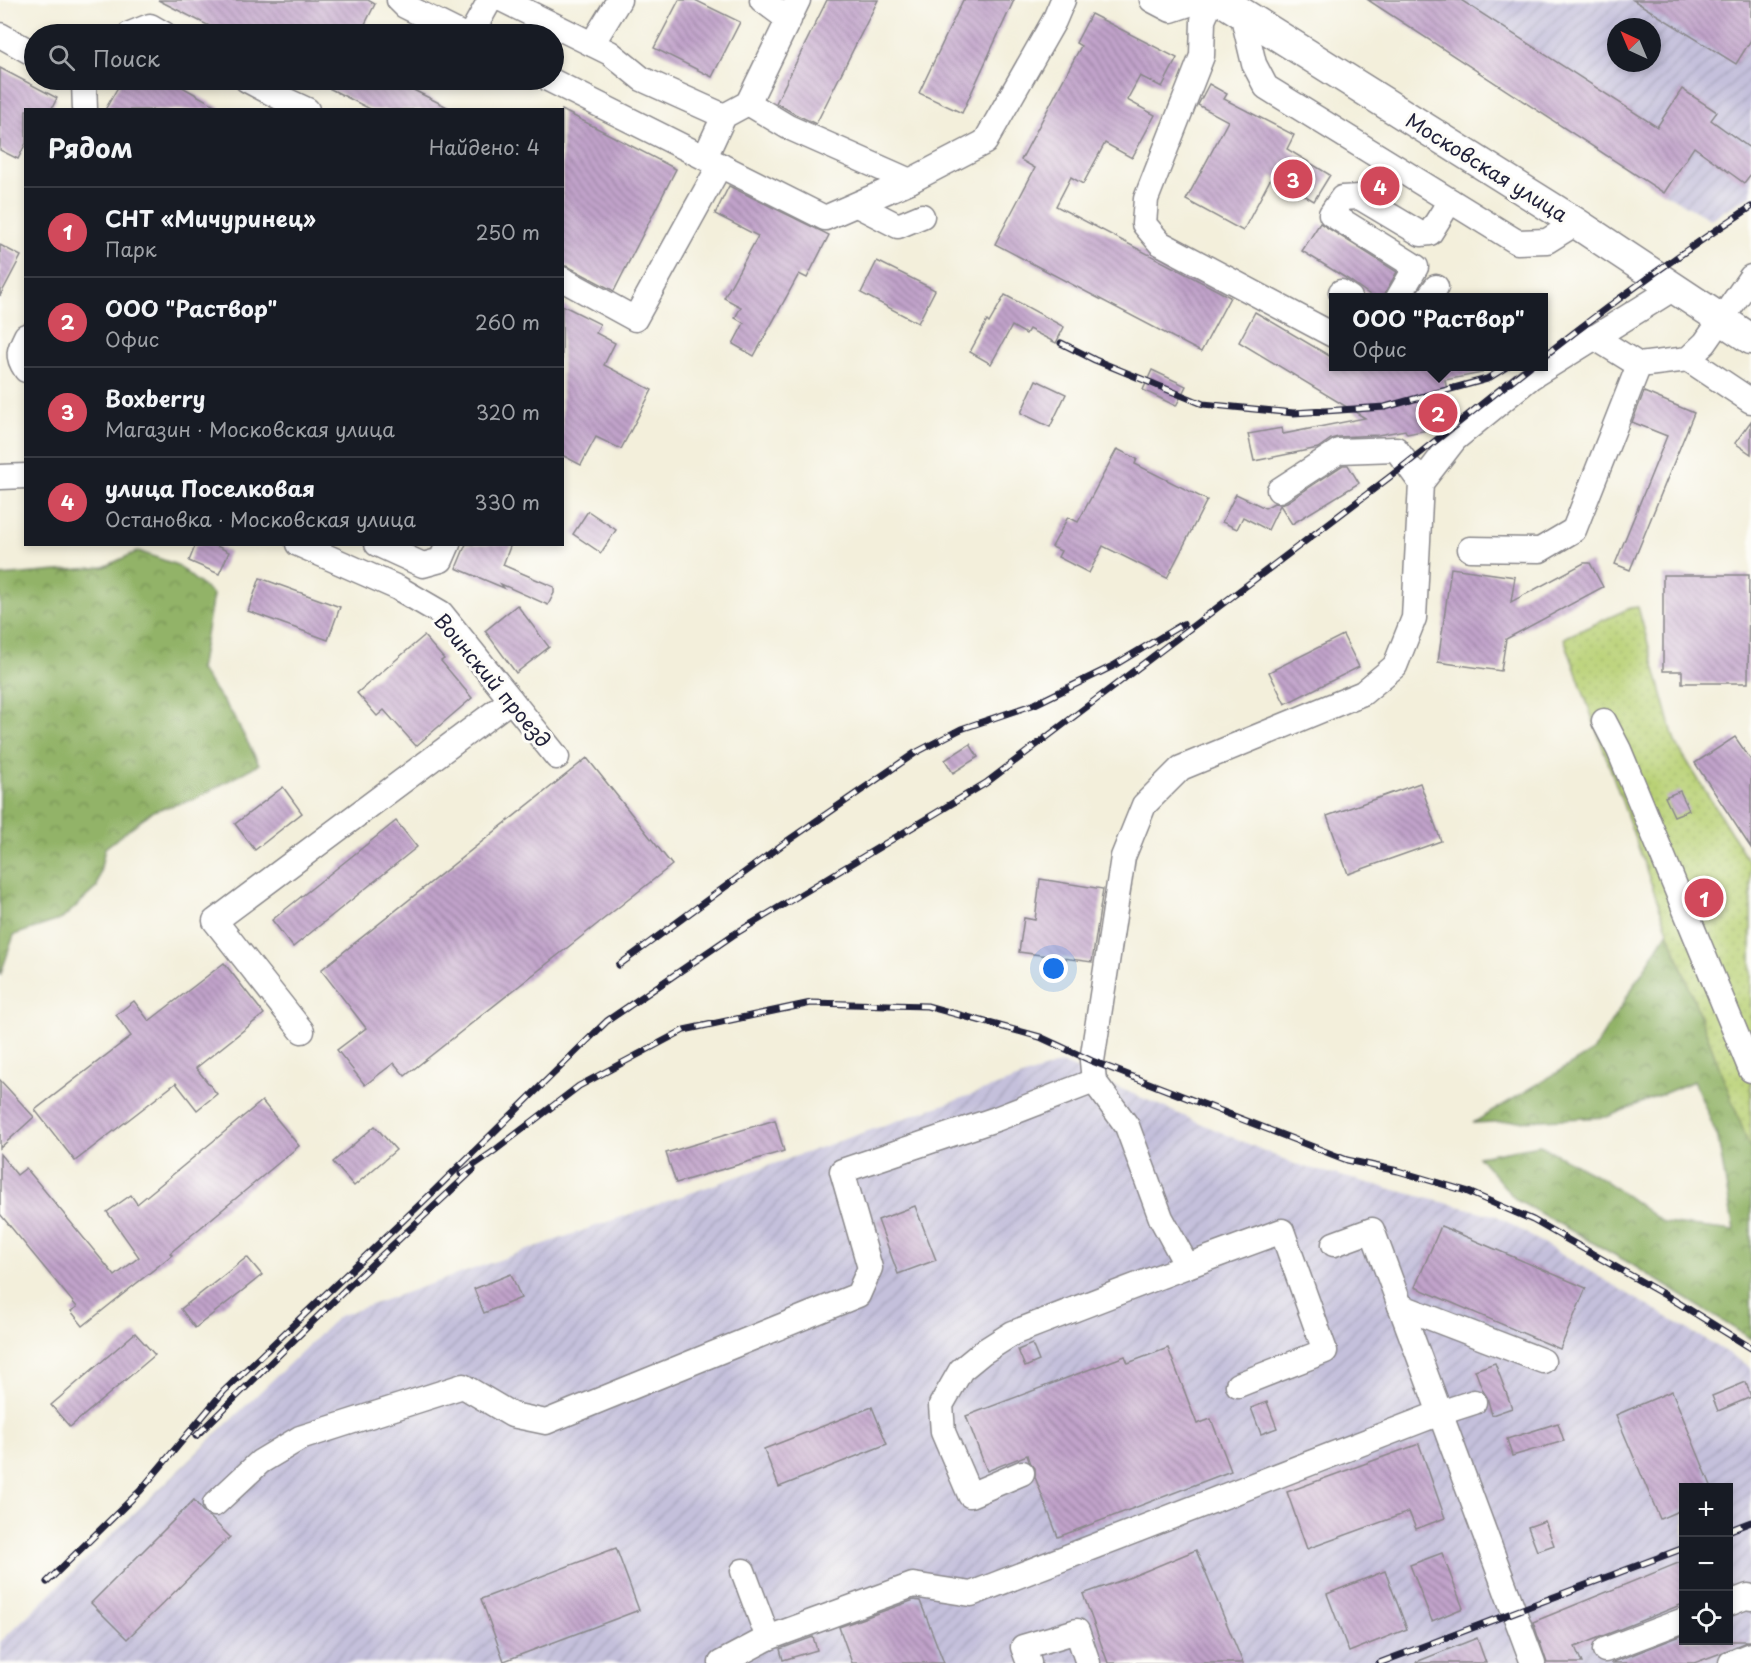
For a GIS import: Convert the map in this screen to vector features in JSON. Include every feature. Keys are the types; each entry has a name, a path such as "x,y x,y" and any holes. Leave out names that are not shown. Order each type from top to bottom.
{"main road":[{"name":"Московская улица","path":"1232,6 1576,223 1751,339"}],"street":[{"path":"399,0 405,6 440,24"},
{"path":"477,24 490,0"},
{"path":"503,0 552,24"},
{"path":"592,44 619,0"},
{"path":"564,280 635,320 712,161 724,116 748,104 793,10 762,0"},
{"path":"564,87 825,218 910,181 985,142 1054,21 1063,0"},
{"path":"1152,0 1171,10 1201,0"},
{"path":"1212,0 1203,20 1202,56 1146,199 1144,224 1160,243 1329,333"},
{"path":"1232,6 1254,64 1266,87 1517,242 1547,241 1576,223"},
{"path":"564,30 610,53 642,79 724,116"},
{"path":"0,35 24,48"},
{"path":"84,90 85,108"},
{"path":"266,90 303,108"},
{"path":"748,104 788,127 910,181"},
{"path":"1400,293 1416,267 1331,214 1342,198 1359,197 1421,234 1430,233 1450,201"},
{"path":"857,205 898,226 922,216"},
{"path":"1594,337 1639,365 1688,359 1705,343 1751,277"},
{"path":"1548,367 1674,288"},
{"path":"24,340 19,350 24,368"},
{"path":"1688,359 1751,401"},
{"path":"1470,549 1540,550 1574,530 1639,365"},
{"path":"1187,1266 1161,1218 1127,1126 1094,1081 1092,1061 1123,857 1144,805 1181,768 1363,693 1395,666 1414,618 1421,483 1455,439 1541,371"},
{"path":"1279,490 1339,451 1396,449 1421,483"},
{"path":"0,477 24,476"},
{"name":"Воинский проезд","path":"303,546 398,588 441,613 557,757"},
{"path":"381,546 423,565 441,560 447,546"},
{"path":"302,1031 215,921 511,700"},
{"path":"1604,721 1619,750 1751,1070"},
{"path":"215,1504 260,1462 300,1438 463,1386 512,1415 546,1422 858,1295 870,1268 842,1171 996,1119 1094,1081"},
{"path":"1334,1244 1372,1230 1533,1663"},
{"path":"1022,1473 970,1495 944,1432 941,1405 961,1370 983,1352 1013,1333 1282,1231 1325,1351 1238,1384"},
{"path":"1400,1306 1543,1361"},
{"path":"721,1663 768,1638 913,1585 971,1594 1474,1401"},
{"path":"743,1571 768,1638"},
{"path":"1733,1602 1748,1596 1751,1598"},
{"path":"1605,1650 1679,1622"},
{"path":"1029,1663 1023,1647 1077,1631 1088,1663"},
{"path":"1731,1663 1751,1655"}],"shaded area":[{"path":"1368,0 1751,0 1751,195 1710,219 1664,193"},
{"path":"1062,1063 1294,1164 1497,1216 1751,1367 1751,1663 0,1663 0,1642 339,1316"}],"green space":[{"path":"138,551 177,565 213,595 200,670 233,715 259,764 195,799 153,811 105,848 97,887 62,919 14,935 0,976 0,576 104,567"},
{"path":"1638,607 1675,742 1751,865 1751,1151 1668,931 1564,638 1630,608"},
{"path":"1668,931 1751,1151 1751,1339 1631,1264 1516,1200 1478,1156 1540,1145 1603,1179 1664,1223 1734,1231 1718,1138 1694,1081 1607,1117 1473,1123 1593,1051"}],"building":[{"path":"158,0 368,0 375,4 365,24 205,24"},
{"path":"679,0 695,0 740,22 712,77 654,48"},
{"path":"827,0 878,0 816,124 776,103"},
{"path":"963,0 1014,0 962,113 919,93"},
{"path":"1368,0 1461,0 1657,127 1682,89 1717,112 1711,120 1751,149 1751,174 1744,183 1694,147 1664,193"},
{"path":"1633,0 1751,0 1751,40 1736,64"},
{"path":"1091,14 1177,58 1162,87 1140,76 1127,100 1155,115 1132,158 1105,143 1083,184 1071,177 1056,206 1230,297 1201,352 995,244 1035,168 1021,160 1081,46 1076,43"},
{"path":"0,68 24,81 24,90 42,90 57,98 52,108 24,108 24,147 18,159 0,150"},
{"path":"1209,84 1227,94 1224,99 1294,135 1287,149 1330,175 1314,201 1272,176 1243,231 1186,200 1228,121 1198,105"},
{"path":"116,90 188,90 219,108 106,108"},
{"path":"333,90 414,90 449,108 368,108"},
{"path":"564,111 676,169 614,291 564,266"},
{"path":"729,186 829,235 807,278 799,274 754,356 733,344 744,323 735,318 741,307 724,298 758,236 715,214"},
{"path":"1320,223 1397,272 1385,293 1367,293 1302,251"},
{"path":"0,245 21,256 0,296"},
{"path":"877,261 935,290 918,323 861,293"},
{"path":"1005,295 1064,327 1056,343 1029,329 1026,334 1012,326 991,364 970,352"},
{"path":"564,306 600,324 596,333 615,343 604,365 652,390 621,449 596,437 581,465 564,456"},
{"path":"1255,312 1329,356 1329,371 1482,371 1482,373 1445,380 1452,418 1427,423 1428,430 1407,434 1405,430 1378,435 1338,437 1318,448 1254,461 1248,434 1282,428 1283,434 1365,418 1239,342"},
{"path":"1152,370 1186,386 1176,406 1143,390"},
{"path":"1036,380 1066,394 1050,427 1021,413"},
{"path":"1644,392 1694,413 1630,570 1615,564 1667,436 1632,422"},
{"path":"1751,421 1751,454 1735,443"},
{"path":"1117,449 1137,459 1135,464 1207,500 1167,578 1103,546 1089,573 1058,557 1061,551 1052,547 1068,517 1078,522"},
{"path":"1343,465 1348,465 1359,483 1292,524 1280,505 1268,530 1243,517 1237,529 1222,522 1236,494 1265,508 1274,503 1280,504 1287,502"},
{"path":"588,511 616,530 601,553 573,534"},
{"path":"195,546 217,546 229,552 219,574 189,561"},
{"path":"465,546 510,546 503,565 554,587 554,593 548,605 501,584 504,588 456,568"},
{"path":"1584,563 1590,563 1603,587 1506,639 1501,671 1438,662 1451,568 1515,577 1511,602"},
{"path":"1663,575 1749,575 1748,683 1682,683 1682,671 1663,671"},
{"path":"260,578 340,607 328,640 248,611"},
{"path":"517,605 549,647 516,673 485,631"},
{"path":"1343,635 1359,667 1285,704 1269,672"},
{"path":"424,636 444,659 441,661 472,698 416,746 384,710 377,716 357,693"},
{"path":"1735,737 1751,760 1751,848 1695,763"},
{"path":"970,744 978,757 953,773 945,760"},
{"path":"587,758 672,865 405,1076 394,1063 365,1085 337,1050 366,1028 321,970"},
{"path":"1420,783 1441,841 1348,874 1327,816"},
{"path":"283,787 302,813 255,850 235,824"},
{"path":"1680,791 1689,810 1674,816 1665,797"},
{"path":"396,821 417,847 293,947 272,920"},
{"path":"1040,879 1103,889 1092,962 1019,952 1024,918 1035,920"},
{"path":"224,963 264,1014 196,1068 217,1094 197,1110 176,1083 75,1161 35,1110 131,1036 116,1015 134,1001 149,1021"},
{"path":"0,1080 34,1117 0,1148"},
{"path":"262,1101 299,1146 170,1253 172,1255 83,1326 71,1311 77,1307 0,1214 0,1154 17,1175 26,1168 115,1276 139,1257 107,1212 131,1195 137,1204"},
{"path":"775,1120 784,1151 676,1183 666,1153"},
{"path":"375,1126 396,1150 354,1186 333,1162"},
{"path":"915,1206 936,1260 898,1274 878,1220"},
{"path":"1441,1226 1586,1288 1560,1349 1415,1287"},
{"path":"247,1257 262,1275 195,1328 181,1309"},
{"path":"511,1274 521,1298 484,1313 474,1289"},
{"path":"135,1333 155,1355 70,1427 51,1405"},
{"path":"1032,1344 1039,1361 1025,1367 1018,1350"},
{"path":"1168,1348 1197,1424 1211,1419 1231,1471 1058,1537 1035,1477 1035,1468 1027,1455 987,1471 966,1416 1125,1356 1128,1363"},
{"path":"1495,1363 1512,1408 1492,1415 1475,1370"},
{"path":"1746,1382 1751,1397 1718,1411 1712,1396"},
{"path":"1672,1391 1710,1483 1679,1483 1679,1511 1660,1519 1616,1415"},
{"path":"1267,1402 1277,1428 1261,1434 1251,1408"},
{"path":"872,1407 887,1444 779,1487 764,1449"},
{"path":"1558,1423 1564,1441 1512,1456 1507,1439"},
{"path":"1419,1444 1445,1518 1416,1529 1409,1512 1307,1549 1287,1492"},
{"path":"194,1500 205,1514 230,1537 127,1639 91,1603"},
{"path":"1545,1521 1554,1545 1537,1551 1528,1527"},
{"path":"616,1548 639,1610 504,1661 481,1599"},
{"path":"1196,1550 1243,1663 1108,1663 1083,1594"},
{"path":"1442,1553 1463,1608 1432,1621 1410,1565"},
{"path":"1679,1563 1679,1606 1575,1647 1582,1663 1547,1663 1533,1622"},
{"path":"1385,1571 1407,1629 1349,1652 1327,1594"},
{"path":"914,1600 920,1601 944,1663 852,1663 839,1627"},
{"path":"813,1637 817,1650 783,1660 780,1649"},
{"path":"1679,1637 1679,1645 1733,1645 1733,1641 1751,1641 1694,1663 1611,1663"},
{"path":"1477,1638 1486,1663 1416,1663 1416,1662"}],"railway":[{"path":"1548,353 1645,280 1751,207"},
{"path":"1061,343 1095,360 1203,404 1294,413 1385,407 1487,379 1500,371"},
{"path":"47,1582 140,1491 224,1391 433,1192 607,1021 733,935 986,783 1391,476 1524,371"},
{"path":"619,965 786,842 915,753 961,729 1035,704 1113,666 1183,624"},
{"path":"461,1174 579,1086 684,1030 811,1003 927,1006 1040,1037 1092,1061 1347,1160 1398,1171 1466,1191 1533,1220 1672,1299 1751,1348"},
{"path":"196,1436 350,1285 473,1170"},
{"path":"1733,1529 1751,1522"},
{"path":"1379,1663 1679,1550"}],"place":[{"name":"Boxberry","path":"1293,179"},
{"name":"улица Поселковая","path":"1380,186"},
{"name":"ООО \"Раствор\"","path":"1438,413"},
{"name":"СНТ «Мичуринец»","path":"1704,898"}]}
